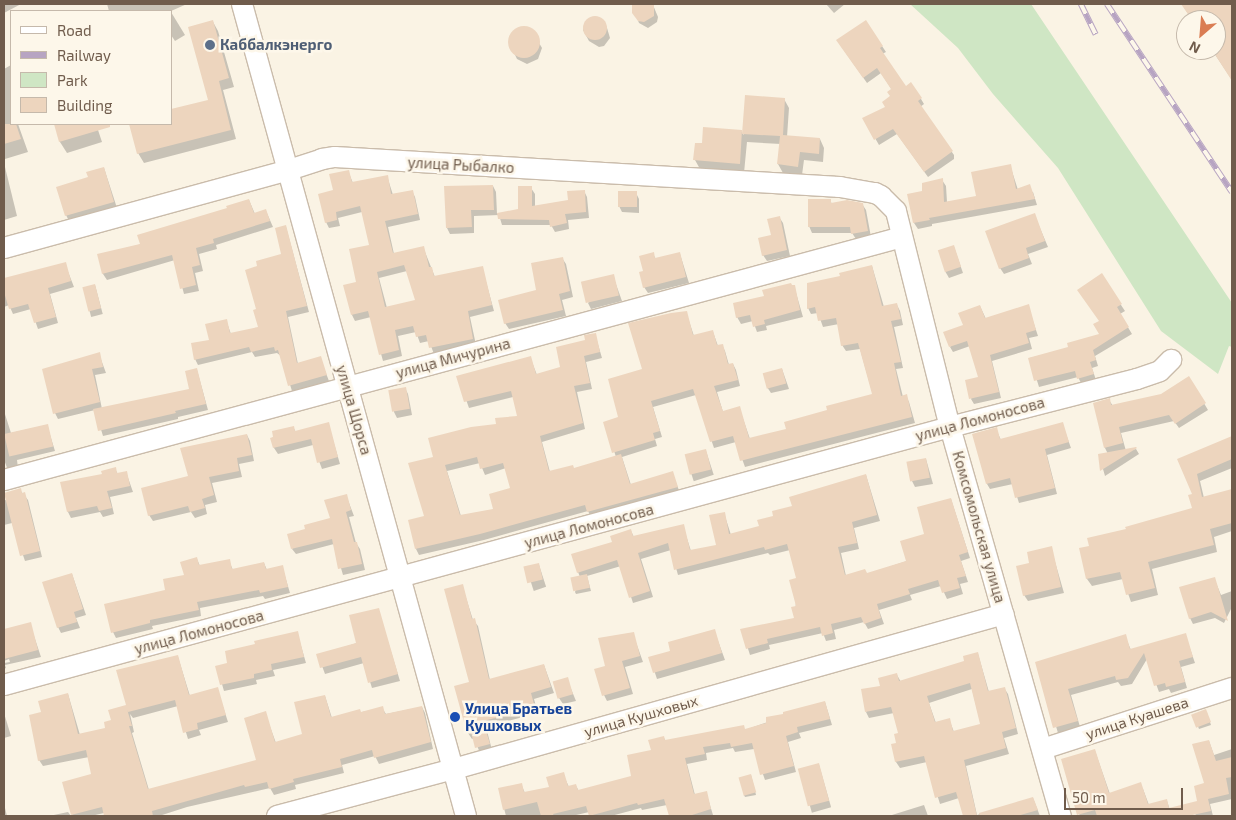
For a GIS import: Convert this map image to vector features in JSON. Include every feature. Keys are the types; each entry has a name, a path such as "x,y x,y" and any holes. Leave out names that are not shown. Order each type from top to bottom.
{"street":[{"name":"улица Щорса","path":"242,4 466,816"},
{"name":"улица Рыбалко","path":"4,248 289,170 322,158 335,157 840,187 875,193 887,199 896,211 902,237"},
{"name":"улица Мичурина","path":"4,480 902,237"},
{"name":"Комсомольская улица","path":"902,237 950,427 1060,816"},
{"name":"улица Ломоносова","path":"4,685 950,427 1137,379 1160,370 1171,360"},
{"name":"улица Кушховых","path":"277,816 454,769 1004,614"},
{"name":"улица Куашева","path":"1042,748 1232,688"}],"green space":[{"path":"910,4 1031,4 1232,303 1232,347 1229,346 1218,374 1161,331 1058,168 993,94 958,48"}],"building":[{"path":"632,4 654,4 654,16 644,22 638,21 632,13"},
{"path":"1181,4 1232,4 1232,81 1219,60 1226,60 1226,10 1185,10"},
{"path":"590,16 600,16 607,23 607,33 600,40 590,40 583,33 583,23"},
{"path":"213,20 229,78 219,81 231,130 137,154 129,125 172,125 172,109 208,100 188,27"},
{"path":"866,20 883,46 880,48 906,86 911,82 922,98 918,101 953,151 924,172 893,129 874,140 862,118 885,107 882,102 890,96 887,92 891,89 877,68 863,78 836,40"},
{"path":"524,26 535,31 540,42 535,53 524,58 513,53 508,42 513,31"},
{"path":"745,95 785,98 783,135 820,138 819,154 800,152 798,167 777,164 780,136 742,134"},
{"path":"4,124 16,125 21,139 4,144"},
{"path":"54,125 110,125 110,127 59,142"},
{"path":"703,127 742,130 740,164 693,160 695,143 702,143"},
{"path":"1011,164 1016,189 1030,184 1035,199 929,218 930,220 913,223 907,194 922,191 922,183 943,178 944,202 976,196 971,172"},
{"path":"104,167 114,202 65,216 56,187 88,177 86,172"},
{"path":"349,170 352,182 388,175 391,194 413,190 418,214 385,221 393,253 424,246 429,267 432,267 434,276 483,266 492,305 468,311 473,339 429,348 426,335 416,337 413,326 395,330 399,350 379,355 368,311 351,315 343,285 356,282 349,249 369,245 360,206 336,212 337,220 325,223 318,194 333,190 329,174","holes":["404,265 415,300 385,307 377,272"]},
{"path":"493,185 494,210 471,210 472,227 446,228 444,186"},
{"path":"518,186 532,186 532,206 568,200 567,191 585,190 586,212 565,214 567,223 550,227 549,220 498,219 497,213 518,209"},
{"path":"618,191 637,191 637,207 618,207"},
{"path":"249,199 254,213 266,209 270,221 213,239 214,243 196,248 200,265 192,267 196,285 180,289 172,255 102,274 97,254 140,244 137,235 227,208 226,206"},
{"path":"808,199 831,199 831,203 847,200 863,203 868,231 851,234 850,227 808,227"},
{"path":"1035,213 1045,241 1026,248 1029,258 999,269 985,231"},
{"path":"780,216 787,250 762,256 758,238 771,235 767,219"},
{"path":"286,225 307,306 286,311 297,363 321,356 327,375 288,386 278,350 275,351 274,347 251,352 249,347 194,360 191,343 209,340 205,324 227,319 230,333 258,327 253,310 256,309 245,270 257,266 256,261 281,254 275,228"},
{"path":"954,245 961,267 945,272 938,250"},
{"path":"654,252 655,258 680,252 686,277 643,288 639,272 643,271 639,256"},
{"path":"563,257 570,291 559,294 563,310 504,324 498,300 536,290 531,263"},
{"path":"66,262 71,281 48,288 56,317 34,323 28,304 9,309 4,292 4,278"},
{"path":"872,265 882,306 897,303 901,319 891,321 901,362 894,363 901,396 907,394 912,417 740,461 733,436 710,442 693,389 651,401 660,431 653,433 655,440 612,453 603,422 618,417 608,379 642,369 628,323 671,313 687,311 693,335 713,330 717,345 723,344 728,364 733,363 738,380 714,386 723,411 740,406 749,438 786,429 784,422 827,410 826,406 872,394 858,343 841,346 836,318 818,321 815,307 807,309 807,283 840,276 839,273"},
{"path":"1102,273 1122,304 1117,307 1129,327 1093,350 1096,360 1090,362 1094,374 1077,379 1075,371 1034,381 1028,358 1068,347 1067,343 1099,334 1093,324 1099,321 1077,290"},
{"path":"614,274 619,295 586,303 581,282"},
{"path":"791,283 795,285 800,310 764,320 765,324 753,327 750,315 736,318 733,303 764,296 762,290"},
{"path":"95,284 101,308 88,311 82,287"},
{"path":"1029,304 1036,330 1026,333 1029,343 990,355 999,392 969,399 965,380 978,377 967,341 949,347 943,332 963,325 958,313 980,305 985,318"},
{"path":"596,333 600,352 584,356 590,383 574,386 583,423 540,436 549,471 573,465 574,468 621,454 630,484 673,471 678,487 587,512 585,505 480,534 415,549 408,520 424,516 408,463 433,457 428,438 471,427 496,424 495,418 517,416 511,391 464,402 456,376 531,356 536,374 560,367 556,347 585,340 584,335","holes":["477,457 480,469 503,463 510,488 489,494 493,509 460,515 445,465"]},
{"path":"100,352 103,367 92,369 100,402 53,414 42,369"},
{"path":"197,368 206,404 98,431 93,409 189,389 185,371"},
{"path":"782,368 786,383 767,389 763,373"},
{"path":"1189,376 1206,403 1175,424 1169,415 1119,427 1123,443 1104,448 1093,403 1110,398 1111,405 1161,394"},
{"path":"406,387 410,409 392,412 388,390"},
{"path":"329,422 338,457 317,463 311,439 273,448 270,438 273,437 272,431 294,426 295,431"},
{"path":"1063,422 1069,442 1045,449 1055,488 1015,498 1010,478 986,484 972,434 997,427 1000,439"},
{"path":"48,424 53,446 9,457 4,434"},
{"path":"247,434 252,455 237,458 239,471 209,477 214,495 202,499 205,508 190,512 188,506 148,516 141,488 188,476 180,448"},
{"path":"1232,436 1232,459 1197,474 1202,497 1232,489 1232,523 1210,529 1214,545 1148,562 1155,588 1126,595 1120,572 1086,579 1079,548 1089,546 1087,538 1126,529 1125,527 1192,508 1188,495 1192,494 1177,459"},
{"path":"1137,448 1100,471 1098,454"},
{"path":"706,449 711,469 690,475 685,454"},
{"path":"926,458 930,478 910,481 906,462"},
{"path":"116,467 117,473 127,471 130,486 107,491 112,508 99,511 97,506 67,512 60,482 102,474 101,471"},
{"path":"866,474 877,515 852,522 857,543 838,547 845,575 865,569 867,573 906,561 900,541 924,534 917,507 951,498 968,552 959,555 966,576 957,578 960,588 942,593 938,580 908,589 910,594 877,604 881,618 864,624 861,617 831,624 833,633 822,636 820,627 767,639 768,643 746,649 740,629 794,618 791,607 796,606 789,580 796,578 787,544 765,550 764,547 674,570 668,543 638,553 650,591 629,598 617,560 577,573 571,554 612,542 610,536 631,529 633,536 684,524 690,550 716,545 709,515 725,512 729,534 759,526 757,520 773,516 772,511 792,506 789,497"},
{"path":"21,488 22,493 25,492 40,551 20,556 4,493"},
{"path":"347,494 351,510 346,512 354,542 357,542 362,564 338,569 332,539 291,549 287,534 305,529 304,525 330,518 324,500"},
{"path":"1052,546 1061,587 1023,596 1016,566 1029,563 1027,552"},
{"path":"197,557 199,565 230,559 232,569 264,562 266,569 283,565 288,587 260,593 259,590 197,602 199,610 150,620 150,623 111,633 104,604 165,590 163,579 184,575 180,562"},
{"path":"539,563 543,580 527,583 523,567"},
{"path":"72,573 83,609 74,612 77,622 57,628 42,582"},
{"path":"587,574 590,588 573,591 570,578"},
{"path":"1215,577 1228,621 1211,612 1189,619 1179,587"},
{"path":"463,584 472,619 475,618 489,679 544,664 551,687 531,693 535,708 483,721 490,744 475,748 471,732 467,733 454,686 469,682 444,589"},
{"path":"379,608 398,674 368,683 361,657 320,668 316,654 356,643 349,615"},
{"path":"31,622 38,650 4,659 4,629"},
{"path":"715,629 722,653 653,673 648,657 670,651 668,642"},
{"path":"298,631 304,657 271,664 272,670 254,674 254,678 220,685 215,666 227,663 225,651 255,644 254,641"},
{"path":"634,632 640,656 622,661 630,688 602,696 594,669 605,666 598,638"},
{"path":"1186,633 1193,657 1179,661 1185,682 1166,687 1165,683 1154,686 1144,653 1128,678 1116,680 1115,676 1068,689 1078,721 1053,728 1035,662 1126,634 1130,649"},
{"path":"978,652 988,691 1005,687 1016,728 1002,732 1006,748 964,760 977,816 963,816 956,792 935,798 924,756 895,762 891,744 896,743 894,734 898,733 891,707 865,712 861,689 880,686 878,678 897,673 899,681 964,661 963,656","holes":["970,683 980,724 953,731 950,718 935,722 927,696"]},
{"path":"178,655 189,695 218,687 226,715 197,723 198,729 183,733 175,700 128,712 127,709 132,726 129,726 148,789 256,760 244,718 266,711 275,742 302,734 294,702 325,695 331,717 360,709 361,712 383,706 385,714 422,706 431,742 374,758 372,750 340,759 342,767 293,779 294,782 269,789 267,782 245,787 244,785 152,811 153,816 104,816 102,807 71,815 62,782 91,774 86,750 38,761 29,715 41,712 38,701 68,693 78,734 105,728 104,722 111,720 108,710 126,705 116,670"},
{"path":"568,677 573,694 558,699 553,681"},
{"path":"825,701 830,719 797,727 798,732 786,736 794,766 760,775 752,743 731,747 730,743 703,747 705,754 685,758 694,794 707,791 711,809 689,816 669,816 664,799 638,805 637,803 589,816 586,806 553,814 554,816 541,816 537,802 503,810 498,788 522,783 524,792 549,787 546,777 564,772 568,786 576,784 578,790 631,776 627,755 651,750 648,740 664,736 665,740 744,725 745,729 766,723 766,717 783,714 783,712"},
{"path":"1206,709 1211,722 1196,728 1191,715"},
{"path":"1209,740 1216,761 1232,757 1232,777 1226,778 1229,794 1208,799 1211,811 1188,816 1097,816 1095,810 1077,815 1061,759 1095,749 1109,793 1141,782 1148,804 1167,799 1169,808 1197,801 1194,786 1204,783 1192,744"},
{"path":"819,763 829,801 808,806 798,769"},
{"path":"751,774 756,792 744,796 739,778"},
{"path":"1033,797 1038,810 1017,816 980,816 979,813"}],"railway":[{"path":"1081,4 1096,35"},
{"path":"1107,4 1232,192"}],"place":[{"name":"Каббалкэнерго","path":"210,45"},
{"name":"Улица Братьев Кушховых","path":"455,717"}]}
